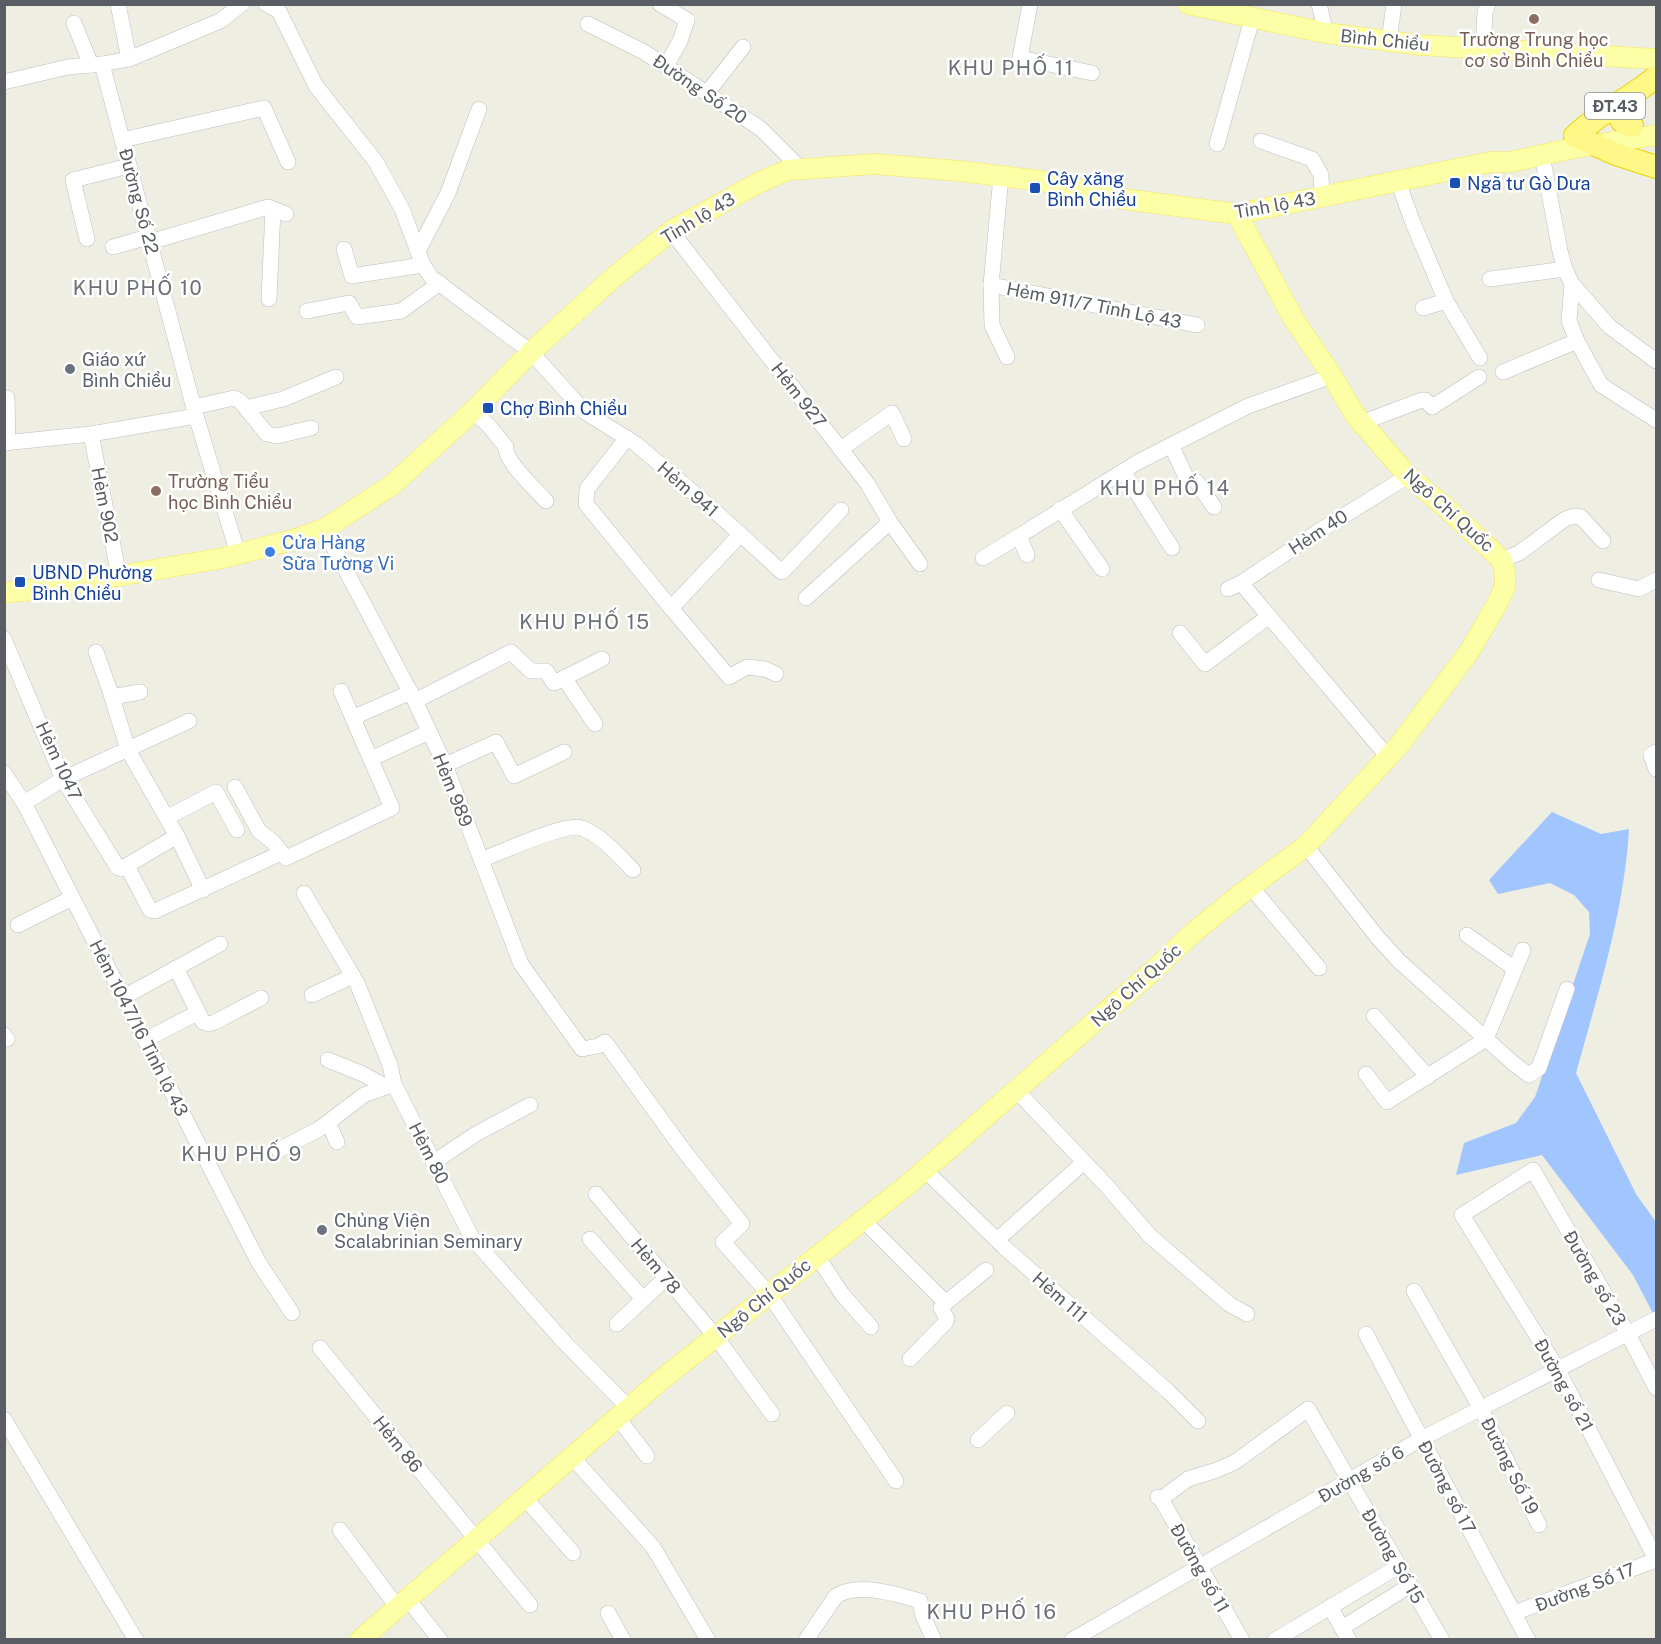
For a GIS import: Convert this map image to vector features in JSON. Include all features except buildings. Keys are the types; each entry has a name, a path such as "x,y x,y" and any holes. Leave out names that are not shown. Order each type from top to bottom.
{"highway":[{"name":"ĐT.43","path":"1587,141 1587,124 1651,81"},
{"path":"1624,100 1619,112 1620,118 1625,124 1632,126"},
{"path":"1587,141 1656,156"},
{"path":"1587,141 1616,154 1656,167"}],"main road":[{"name":"Bình Chiểu","path":"1188,4 1234,13 1252,20 1389,41 1656,59"},
{"path":"1634,57 1651,81"},
{"name":"Tỉnh lộ 43","path":"4,593 119,576 238,554 324,529 392,486 531,352 615,276 671,231 758,183 788,170 875,164 1001,176 1041,181 1124,199 1237,214 1491,162 1510,162 1542,155 1632,126 1656,122"},
{"name":"Tỉnh lộ 43","path":"1491,162 1506,150 1656,135"},
{"name":"Ngô Chí Quốc","path":"360,1640 623,1413 925,1170 1155,969 1194,932 1306,846 1388,757 1429,707 1468,652 1504,588 1505,573 1502,560 1408,476 1361,423 1293,318 1237,214"}],"street":[{"path":"118,4 129,59"},
{"path":"4,82 68,68 129,59 220,21 242,4"},
{"path":"266,4 279,11 316,86 376,162 402,209 420,258"},
{"path":"660,4 687,20 680,41 666,66"},
{"path":"1030,4 1020,58 1092,73"},
{"path":"1318,4 1326,33"},
{"path":"1389,41 1394,4"},
{"path":"1484,49 1485,12 1488,4"},
{"path":"1216,144 1252,20"},
{"name":"Đường Số 22","path":"74,23 97,65 122,140 195,411 238,554"},
{"name":"Đường Số 20","path":"588,24 645,52 761,129 801,169"},
{"path":"707,93 743,47"},
{"path":"122,140 264,108 288,162"},
{"path":"420,258 479,109"},
{"path":"1261,141 1312,159 1321,175 1322,197"},
{"path":"1542,155 1565,269 1572,284 1611,327 1656,361"},
{"path":"87,239 72,181 129,166"},
{"path":"1001,176 991,285 992,324 1007,357"},
{"path":"1398,182 1446,301 1480,358"},
{"path":"113,247 268,207 280,211 269,299"},
{"name":"Hẻm 927","path":"671,231 867,483 890,522 920,564"},
{"path":"344,249 352,276 420,258"},
{"name":"Hẻm 941","path":"420,258 432,278 531,352 585,412 627,438 708,505 782,572 841,510"},
{"path":"1490,279 1565,269"},
{"path":"307,311 349,303 357,317 401,310 440,284"},
{"path":"1572,284 1569,321 1601,385 1656,420"},
{"name":"Hẻm 911/7 Tỉnh Lộ 43","path":"991,285 1197,325"},
{"path":"1423,308 1446,301"},
{"path":"1503,372 1577,340"},
{"path":"983,558 1060,508 1138,462 1248,406 1332,376"},
{"path":"246,408 283,399 336,377"},
{"path":"1361,423 1422,400 1425,400 1431,407 1479,377"},
{"path":"7,398 6,443 91,434 195,411 234,398 246,408 264,432 269,435 277,436 311,428"},
{"path":"472,411 489,426 506,447 505,453 510,461 546,501"},
{"path":"841,449 892,413 904,439"},
{"name":"Hẻm 902","path":"91,434 119,576"},
{"path":"627,438 586,489 586,504 729,677 747,667 765,669 776,674"},
{"path":"1171,445 1186,477 1197,482 1214,507"},
{"path":"1123,471 1172,548"},
{"name":"Hẻm 40","path":"1269,616 1234,586 1408,476"},
{"path":"1060,508 1102,569"},
{"path":"1502,560 1519,553 1565,519 1574,516 1581,517 1603,541"},
{"path":"806,598 890,522"},
{"name":"Hẻm 989","path":"324,529 413,697 445,765 521,964 582,1049 605,1042 684,1151 742,1224 723,1242 769,1294"},
{"path":"671,608 740,535"},
{"path":"1019,536 1027,555"},
{"path":"1599,580 1639,589 1656,580"},
{"path":"1180,633 1205,664 1269,616 1388,757"},
{"name":"Hẻm 1047","path":"4,639 63,779 118,868 127,866 152,911 282,853 286,858 392,808 370,755"},
{"path":"96,652 128,750 168,818 203,890"},
{"path":"353,719 361,714 413,697 511,652 531,671 546,671 554,683 602,659"},
{"path":"564,678 595,724"},
{"path":"341,691 370,755 375,757 429,732"},
{"path":"112,697 140,692"},
{"path":"24,803 63,779 189,721"},
{"path":"445,765 496,742 514,776 564,752"},
{"path":"1656,752 1651,755 1656,769"},
{"name":"Hẻm 1047/16 Tỉnh lộ 43","path":"4,773 24,803 259,1263 292,1313"},
{"path":"236,787 259,831 282,853"},
{"path":"168,818 216,792 237,830"},
{"path":"481,860 561,829 580,827 605,841 633,870"},
{"path":"127,866 177,836"},
{"path":"1306,846 1378,938 1399,961 1529,1075 1539,1068 1567,988"},
{"path":"1251,886 1319,968"},
{"name":"Hẻm 80","path":"304,892 353,976 390,1065 390,1086 434,1162 472,1238 623,1413 647,1456"},
{"path":"18,925 72,898"},
{"path":"1467,935 1515,969"},
{"path":"124,997 220,944"},
{"path":"1366,1074 1387,1102 1486,1039 1523,950"},
{"path":"176,968 203,1022 209,1024 261,998"},
{"path":"312,995 353,976"},
{"path":"146,1040 197,1013"},
{"path":"1374,1016 1428,1077"},
{"path":"328,1060 390,1086"},
{"path":"279,1150 328,1122 364,1095 390,1086"},
{"path":"1016,1090 1150,1236 1229,1304 1248,1314"},
{"path":"434,1162 476,1134 530,1105"},
{"path":"328,1122 338,1142"},
{"path":"997,1240 1084,1162"},
{"name":"Hẻm 111","path":"925,1170 997,1240 1198,1420"},
{"name":"Đường số 23","path":"1462,1215 1533,1170 1628,1334 1656,1388"},
{"name":"Hẻm 78","path":"596,1194 716,1336 772,1414"},
{"name":"Đường số 21","path":"1462,1215 1557,1368 1656,1560"},
{"path":"863,1220 943,1300 948,1301"},
{"path":"590,1239 643,1299"},
{"path":"817,1256 842,1294 871,1327"},
{"path":"910,1359 945,1323 947,1319 941,1308 986,1270"},
{"path":"617,1324 666,1278"},
{"name":"Đường Số 19","path":"1414,1291 1480,1407 1539,1525"},
{"path":"769,1294 896,1481"},
{"name":"Đường số 6","path":"1072,1640 1421,1439 1653,1321"},
{"name":"Đường số 17","path":"1366,1334 1528,1640"},
{"name":"Hẻm 86","path":"320,1348 530,1605"},
{"name":"Đường Số 15","path":"1159,1498 1188,1479 1235,1462 1308,1409 1442,1640"},
{"path":"978,1440 1007,1413"},
{"path":"4,1419 136,1640"},
{"path":"572,1458 653,1547 708,1640"},
{"path":"525,1498 573,1553"},
{"name":"Đường số 11","path":"1159,1498 1242,1640"},
{"path":"340,1530 402,1603 440,1640"},
{"name":"Đường Số 17","path":"1514,1613 1656,1560"},
{"path":"1275,1640 1399,1566"},
{"path":"1330,1607 1345,1634 1409,1586"},
{"path":"806,1640 836,1596 854,1589 894,1593 920,1601 922,1616 934,1640"},
{"path":"608,1612 622,1640"}],"water":[{"path":"1552,812 1601,834 1629,829 1616,922 1576,1073 1636,1194 1656,1222 1656,1319 1633,1275 1542,1155 1456,1175 1464,1143 1516,1123 1535,1097 1590,934 1589,912 1574,895 1550,883 1498,894 1489,880"}],"place":[{"name":"Trường Trung học cơ sở Bình Chiểu","path":"1534,19"},
{"name":"Ngã tư Gò Dưa","path":"1455,183"},
{"name":"Cây xăng Bình Chiểu","path":"1035,188"},
{"name":"Giáo xứ Bình Chiểu","path":"70,369"},
{"name":"Chợ Bình Chiểu","path":"488,408"},
{"name":"Trường Tiểu học Bình Chiểu","path":"156,491"},
{"name":"Cửa Hàng Sữa Tường Vi","path":"270,552"},
{"name":"UBND Phường Bình Chiểu","path":"20,582"},
{"name":"Chủng Viện Scalabrinian Seminary","path":"322,1230"}],"district":[{"name":"KHU PHỐ 11","path":"1011,68"},
{"name":"KHU PHỐ 10","path":"138,288"},
{"name":"KHU PHỐ 14","path":"1165,488"},
{"name":"KHU PHỐ 15","path":"585,622"},
{"name":"KHU PHỐ 9","path":"242,1154"},
{"name":"KHU PHỐ 16","path":"992,1612"}]}
